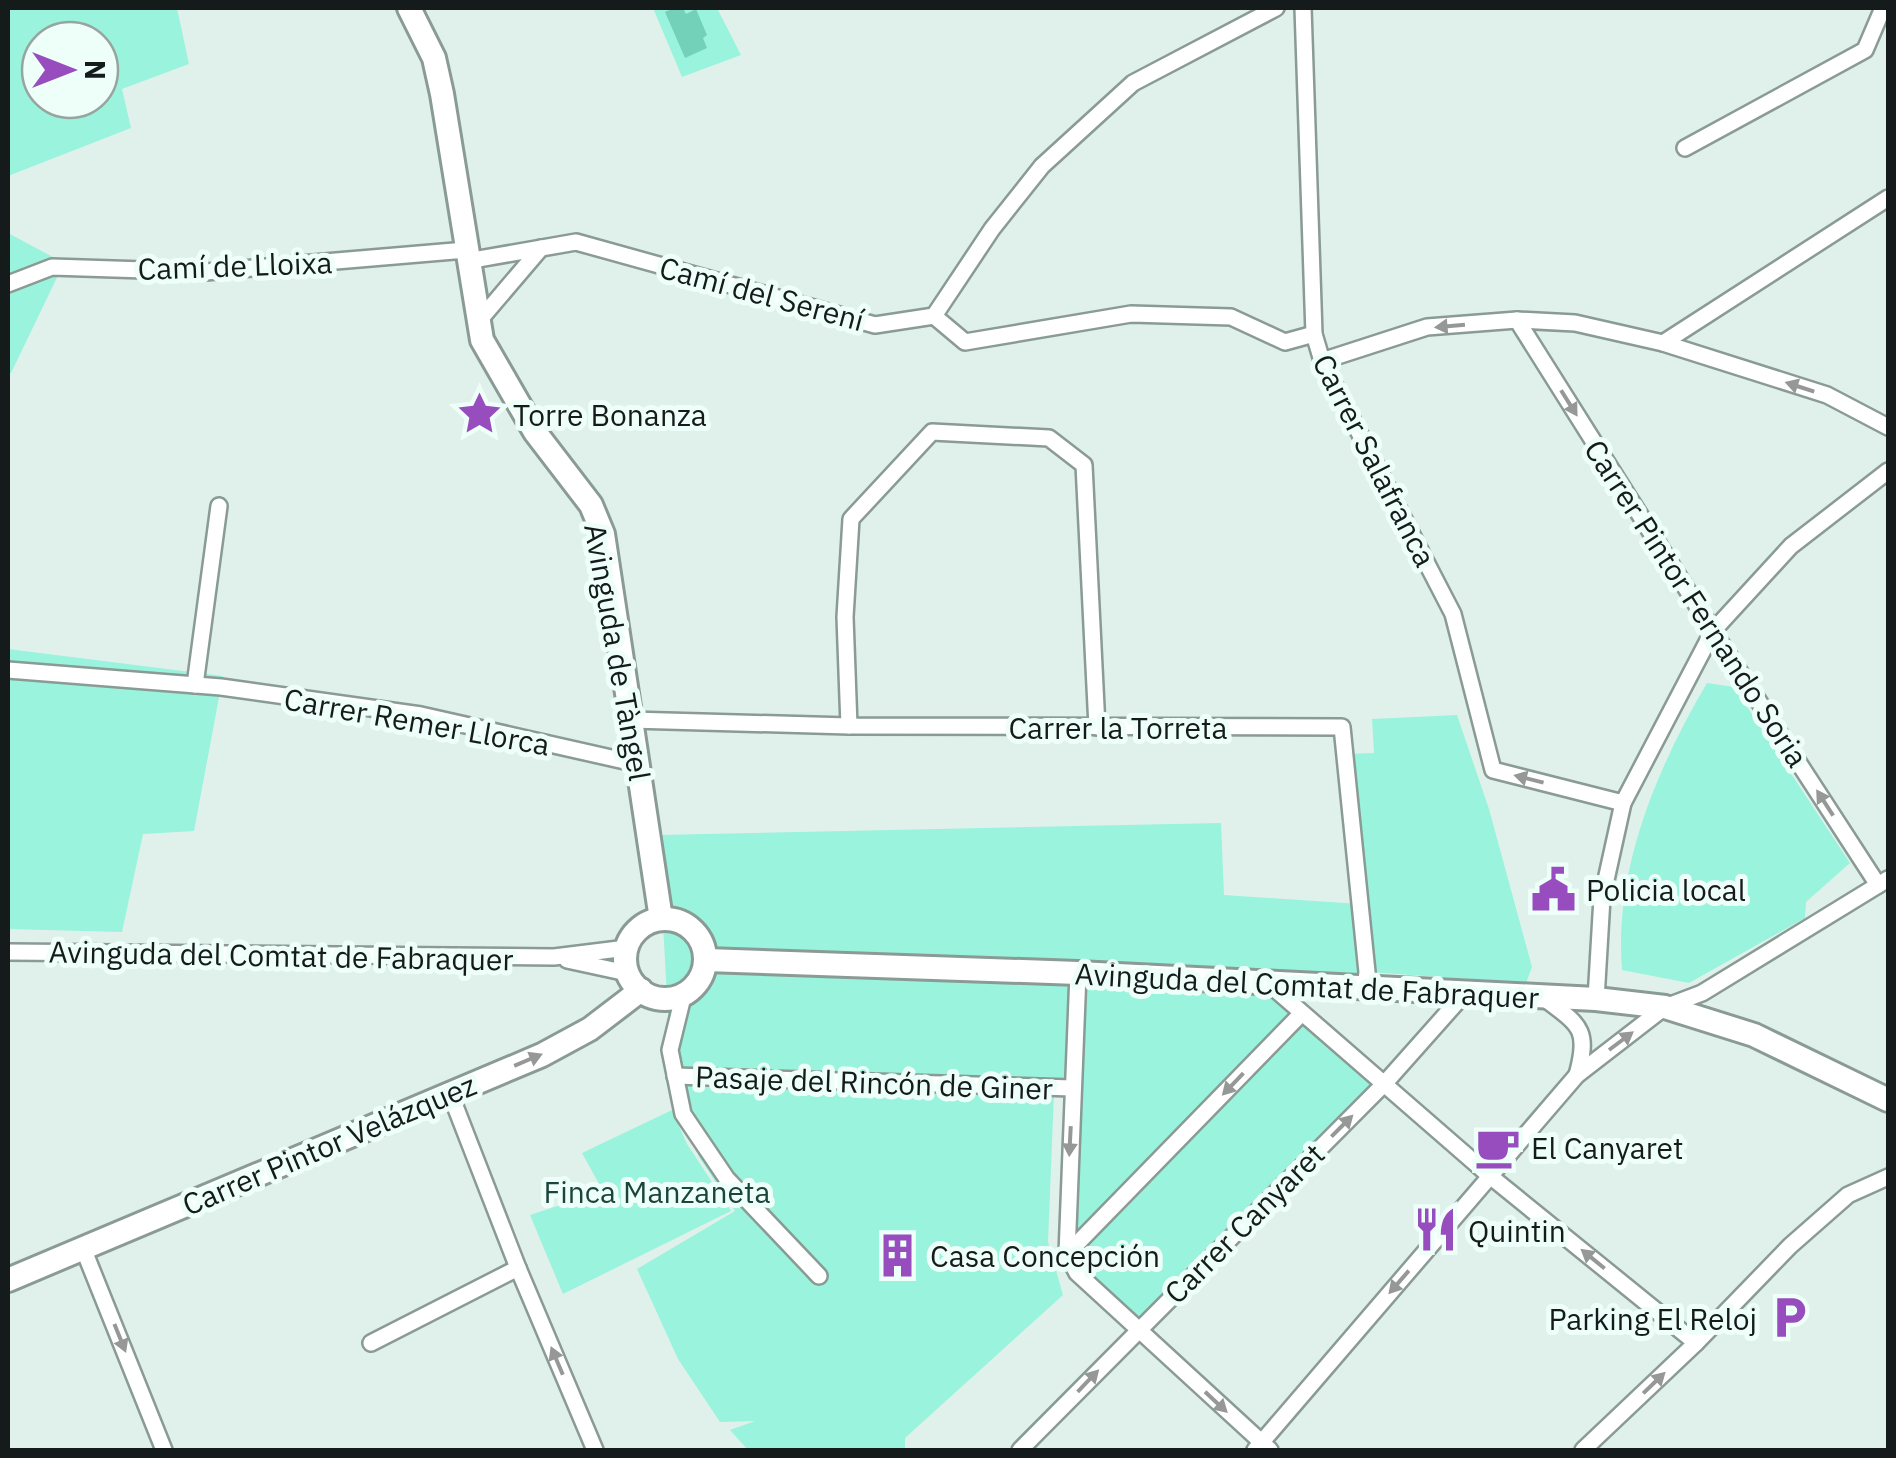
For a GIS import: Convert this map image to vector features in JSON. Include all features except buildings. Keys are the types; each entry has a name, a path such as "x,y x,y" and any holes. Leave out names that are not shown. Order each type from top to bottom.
{"street":[{"name":"Avinguda de Tàngel","path":"409,8 434,58 478,322 492,362 536,432 591,505 603,534 661,918"},
{"path":"1276,8 1134,83 1042,166 992,229 934,316 965,342 1131,314 1231,318 1284,342 1314,334"},
{"name":"Carrer Salafranca","path":"1303,8 1314,334 1322,361 1453,614 1493,770 1623,803"},
{"path":"1685,148 1865,50 1883,8"},
{"path":"1663,342 1888,198"},
{"name":"Camí del Serení","path":"467,255 576,242 875,325 934,316"},
{"path":"478,322 541,248"},
{"name":"Camí de Lloixa","path":"8,284 52,268 206,272 467,255"},
{"path":"1322,361 1427,327 1517,320 1576,323 1663,342 1827,395 1888,427"},
{"name":"Carrer Pintor Fernando Soria","path":"1517,320 1713,632 1883,882"},
{"path":"849,726 845,617 851,519 932,432 1049,438 1084,464 1096,727"},
{"path":"1596,999 1602,898 1623,803 1713,632 1792,546 1887,474"},
{"path":"195,685 220,506"},
{"name":"Carrer Remer Llorca","path":"8,670 195,685 421,715 638,764"},
{"name":"Carrer la Torreta","path":"631,720 849,726 1342,727 1368,972 1364,988"},
{"path":"1078,974 1066,1254 1076,1273 1262,1448 1577,1075 1666,1007 1702,993 1883,882"},
{"path":"683,997 653,998 634,982 627,948 632,933 640,926 661,918 674,920 695,932 706,960 698,981 683,997 670,1050 683,1114 726,1179 819,1276"},
{"name":"Avinguda del Comtat de Fabraquer","path":"8,952 554,958 627,948"},
{"name":"Avinguda del Comtat de Fabraquer","path":"554,958 634,982"},
{"name":"Avinguda del Comtat de Fabraquer","path":"706,960 1542,996 1666,1007 1754,1035 1888,1100"},
{"name":"Carrer Pintor Velázquez","path":"8,1280 542,1055 590,1028 634,982"},
{"path":"1268,983 1490,1176 1696,1342"},
{"name":"Carrer Canyaret","path":"1020,1450 1384,1083 1465,993"},
{"path":"1542,996 1578,1024 1584,1050 1577,1075"},
{"path":"1066,1254 1301,1014"},
{"name":"Pasaje del Rincón de Giner","path":"675,1076 1072,1088"},
{"path":"450,1093 595,1450"},
{"path":"1583,1450 1790,1246 1848,1195 1888,1176"},
{"path":"84,1248 164,1450"},
{"path":"370,1343 518,1268"}],"green space":[{"path":"8,8 177,8 189,64 122,89 131,128 8,176"},
{"path":"653,8 717,8 741,55 682,77"},
{"path":"8,233 64,263 11,373 8,373"},
{"path":"8,649 223,676 194,831 143,834 122,932 8,929"},
{"path":"1707,683 1734,687 1850,863 1806,902 1805,918 1689,983 1622,970 1621,932 1632,857 1643,820 1671,749"},
{"path":"1457,715 1489,809 1532,967 1526,983 1368,972 1365,988 1270,983 1385,1083 1138,1330 1067,1254 1072,1089 1054,1094 1048,1242 1063,1295 905,1438 905,1450 748,1450 730,1430 755,1421 720,1422 678,1359 637,1269 735,1211 699,1157 672,1094 705,1077 675,1076 670,1050 658,835 1221,823 1224,895 1360,904 1345,754 1374,753 1372,719"},
{"name":"Finca Manzaneta","path":"672,1110 687,1144 731,1211 563,1294 530,1215 603,1191 582,1153"}],"shaded area":[{"path":"683,8 686,14 696,9 707,35 703,38 707,48 685,58 665,12"}],"place":[{"name":"Torre Bonanza","path":"480,414"},
{"name":"Policia local","path":"1553,889"},
{"name":"El Canyaret","path":"1498,1147"},
{"name":"Quintin","path":"1435,1230"},
{"name":"Casa Concepción","path":"897,1255"},
{"name":"Parking El Reloj","path":"1790,1318"}]}
